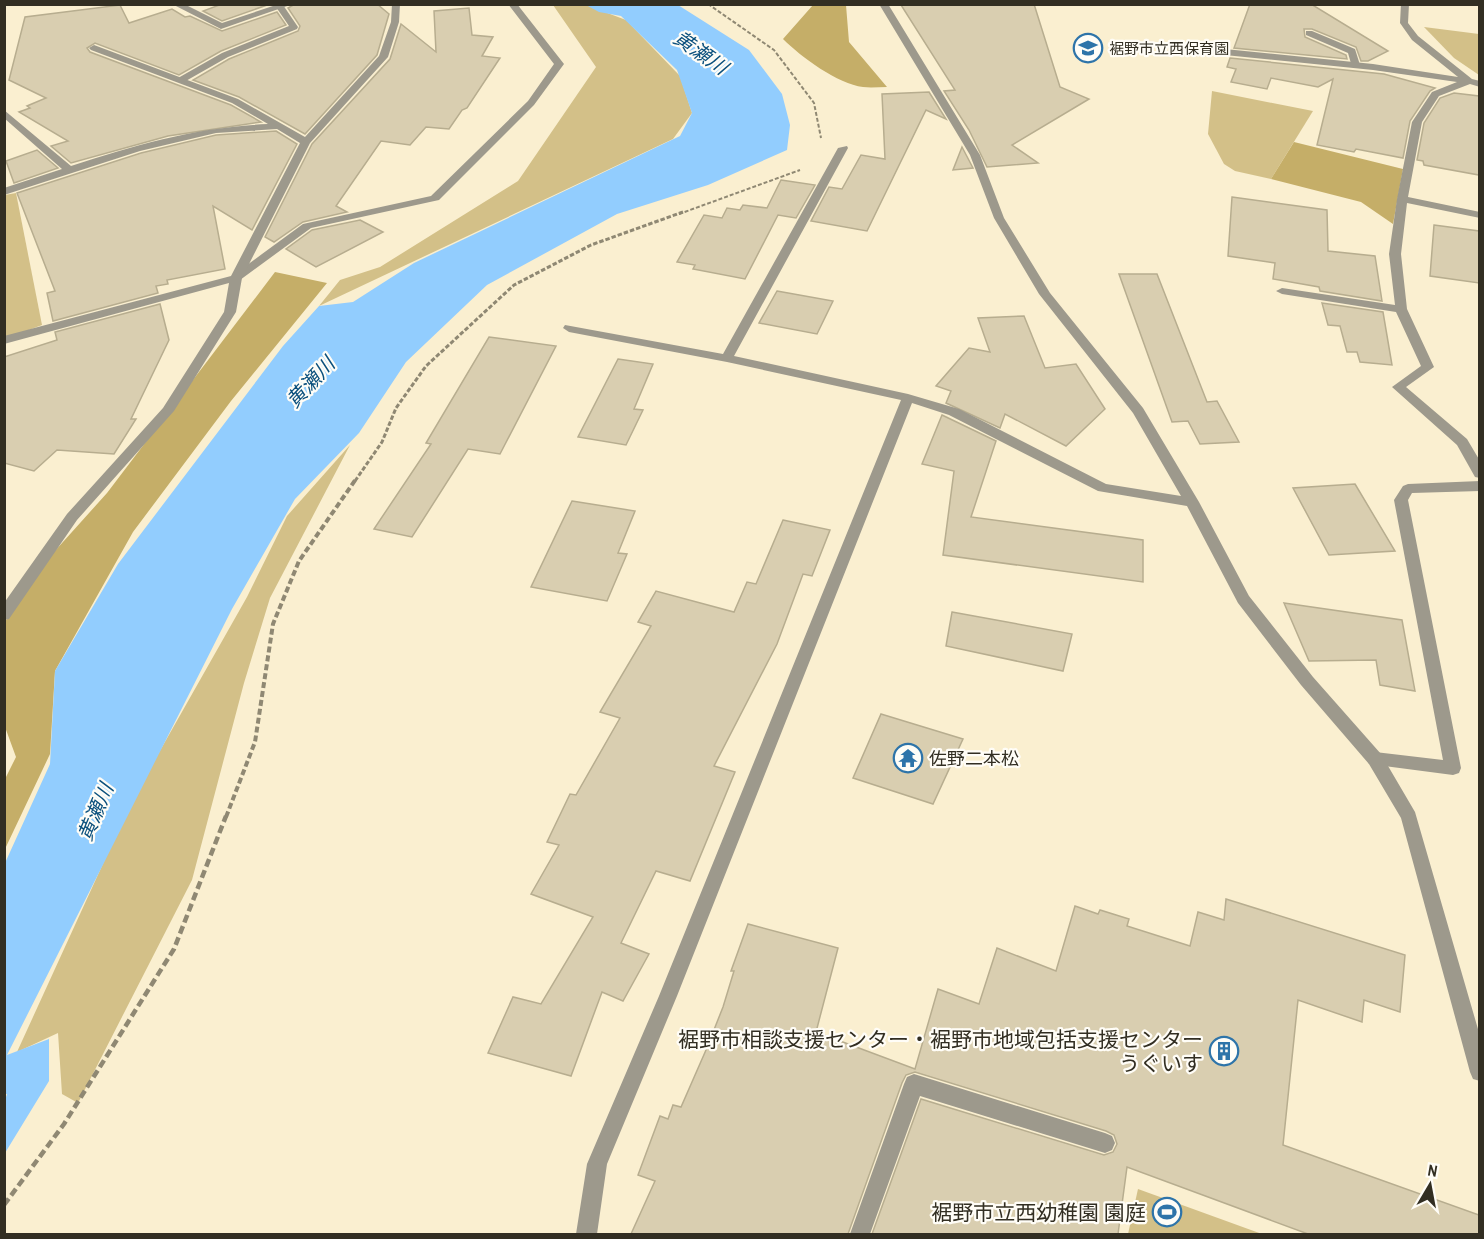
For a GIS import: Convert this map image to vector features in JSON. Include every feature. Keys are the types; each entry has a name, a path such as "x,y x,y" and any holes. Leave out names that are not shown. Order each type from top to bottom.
{"street":[{"path":"176,4 221,26 285,6 294,27 303,35"},
{"path":"4,615 72,517 168,411 230,312 236,278 306,142 383,57 395,22 396,4"},
{"path":"4,340 236,278 308,226 435,198 531,103 559,64 512,4"},
{"path":"883,4 975,155 999,218 1045,294 1138,411 1192,502 1243,599 1307,681 1375,759 1409,817 1471,1009 1479,1072"},
{"path":"1405,4 1404,23 1415,38 1474,82"},
{"path":"181,80 225,55 294,27"},
{"path":"1309,33 1352,51 1355,65"},
{"path":"94,48 236,101 306,142"},
{"path":"1185,48 1355,65 1474,82"},
{"path":"1474,82 1436,94 1417,122 1402,199 1395,254 1401,309 1428,367 1398,387 1462,442 1479,474"},
{"path":"4,113 70,170"},
{"path":"4,192 70,170 217,130 280,126"},
{"path":"727,358 843,148"},
{"path":"1402,199 1479,215"},
{"path":"1282,291 1401,309"},
{"path":"569,328 727,358 908,398 954,412 1103,488 1192,502"},
{"path":"586,1234 597,1164 672,985 908,398"},
{"path":"1375,759 1453,768 1401,500 1408,489 1479,486"},
{"path":"860,1234 914,1084 1105,1143"}],"path":[{"path":"708,4 774,50 814,103 823,147"},
{"path":"4,1205 64,1124 174,949 255,742 273,624 299,561 382,442 396,408 426,366 514,285 591,245 812,166"}],"shaded area":[{"path":"553,5 586,5 626,20 680,76 692,113 673,139 319,306 340,280 380,267 518,181 596,67"},
{"path":"813,5 846,5 849,42 887,87 863,87 842,81 800,54 783,39"},
{"path":"1424,27 1479,34 1479,75 1454,58"},
{"path":"1212,91 1313,111 1271,179 1235,171 1224,164 1208,134"},
{"path":"1294,142 1403,169 1393,224 1361,202 1271,179"},
{"path":"16,193 42,325 5,339 5,195"},
{"path":"275,272 327,283 231,401 133,532 55,671 50,754 5,849 4,781 16,757 5,727 5,622 27,582 107,493"},
{"path":"350,445 270,598 244,683 192,880 78,1103 62,1094 58,1033 17,1052 112,844 153,763 247,597 287,516"},
{"name":"裾野市立西幼稚園 園庭","path":"1138,1189 1262,1234 1128,1234"}],"water":[{"name":"黄瀬川","path":"586,5 678,5 749,50 782,94 790,125 787,150 708,185 617,214 487,285 406,362 359,433 295,499 232,609 7,1055 49,1039 49,1081 5,1153 7,1094 4,1094 5,863 50,764 55,671 118,564 283,346 319,306 353,302 414,263 680,136 692,113 677,70 621,16 599,12"}],"building":[{"path":"222,4 270,4 222,21 203,11"},
{"path":"295,4 377,4 389,14 377,55 305,134 239,97 193,80 229,59 298,31 300,26 288,8"},
{"path":"1034,4 1060,87 1089,99 1012,145 1038,163 987,167 969,130 944,91 955,90 901,5"},
{"path":"1250,4 1311,4 1388,51 1368,61 1361,61 1356,47 1312,29 1304,29 1305,37 1346,55 1347,59 1234,48"},
{"path":"120,5 129,23 172,9 185,17 190,16 222,31 277,12 286,25 221,51 179,75 95,43 87,48 90,52 231,105 261,122 168,136 71,163 51,146 68,141 19,112 46,98 9,80 25,17"},
{"path":"469,8 472,35 493,37 482,56 500,58 467,108 462,110 449,129 426,127 410,145 381,141 336,206 347,212 303,222 274,242 265,237 312,144 390,59 401,24 436,52 434,11"},
{"path":"1230,58 1384,74 1435,88 1430,91 1410,121 1403,158 1356,149 1354,152 1317,145 1333,79 1318,87 1271,78 1267,89 1231,82 1236,69 1227,67"},
{"path":"929,92 946,119 926,110 867,231 811,221 829,187 842,189 861,155 885,159 882,94"},
{"path":"1454,93 1479,96 1479,175 1424,165 1423,161 1417,160 1424,123 1440,98"},
{"path":"276,131 297,144 252,230 213,206 225,269 167,280 168,284 156,286 158,293 53,321 47,293 55,291 17,193 141,153 216,135"},
{"path":"962,147 973,168 953,170"},
{"path":"37,150 58,168 14,183 6,161"},
{"path":"781,180 815,185 796,218 778,215 745,279 693,269 695,265 677,262 704,215 722,218 727,208 740,210 743,205 767,208"},
{"path":"1232,197 1327,210 1328,251 1375,256 1382,301 1320,291 1319,287 1273,279 1275,263 1228,256"},
{"path":"360,220 383,232 316,267 286,249 312,230"},
{"path":"1434,225 1479,231 1479,283 1430,276"},
{"path":"1119,274 1157,274 1207,402 1217,401 1239,442 1200,444 1188,421 1172,422"},
{"path":"777,291 833,301 817,334 759,323"},
{"path":"1322,303 1383,312 1392,365 1360,362 1357,352 1347,352 1340,326 1328,325"},
{"path":"160,304 169,340 131,419 136,419 114,454 57,450 34,471 4,463 4,357 57,340 55,332"},
{"path":"1024,316 1045,368 1076,364 1105,409 1066,446 1005,414 1000,428 946,403 951,391 936,386 969,348 990,352 978,318"},
{"path":"489,337 556,346 500,454 468,449 412,537 374,529 431,444 426,443"},
{"path":"618,359 653,364 634,409 643,410 626,445 578,437"},
{"path":"942,415 996,441 971,517 1143,540 1143,582 943,555 954,471 922,464"},
{"path":"1355,484 1395,551 1329,555 1293,488"},
{"path":"572,501 635,511 618,553 627,554 607,601 531,587"},
{"path":"783,520 830,530 812,576 803,574 777,644 714,766 735,772 690,881 656,871 621,943 649,954 623,1001 602,992 571,1076 488,1053 513,997 541,1004 593,917 531,894 559,845 547,842 570,794 576,795 620,718 600,712 651,626 638,622 656,591 734,612 747,582 756,584"},
{"path":"1284,603 1402,620 1415,691 1380,685 1376,660 1309,661"},
{"path":"952,612 1072,634 1063,671 946,646"},
{"name":"佐野二本松","path":"881,714 963,739 933,804 853,778"},
{"path":"1226,899 1405,955 1400,1012 1364,1000 1362,1022 1298,1000 1283,1145 1479,1215 1479,1234 1308,1234 1127,1167 1118,1234 872,1234 921,1099 1104,1155 1113,1152 1117,1144 1114,1135 1106,1131 915,1072 906,1075 902,1083 848,1234 631,1234 655,1181 638,1175 660,1116 668,1119 673,1105 681,1107 723,1007 734,971 731,971 748,924 838,948 816,1032 915,1069 938,989 979,1004 997,948 1056,971 1075,906 1098,914 1100,910 1129,919 1127,926 1190,946 1198,912 1224,920"}],"place":[{"name":"裾野市立西保育園","path":"1088,48"},
{"name":"佐野二本松","path":"908,758"},
{"name":"裾野市相談支援センター・裾野市地域包括支援センター うぐいす","path":"1224,1051"},
{"name":"裾野市立西幼稚園 園庭","path":"1167,1212"}]}
